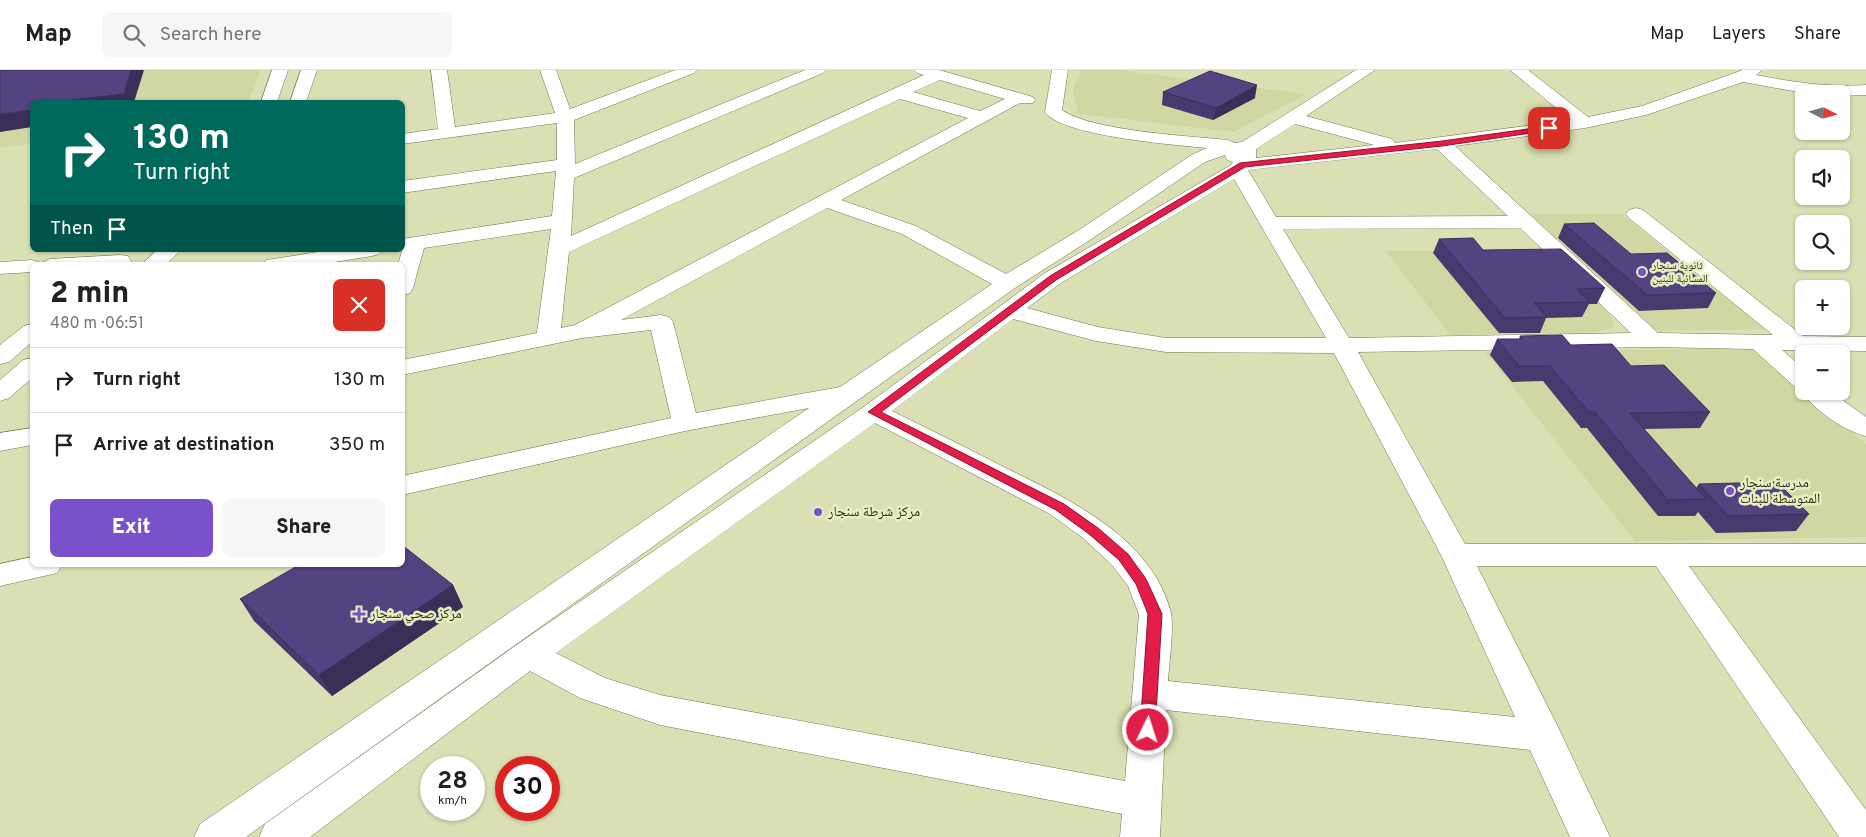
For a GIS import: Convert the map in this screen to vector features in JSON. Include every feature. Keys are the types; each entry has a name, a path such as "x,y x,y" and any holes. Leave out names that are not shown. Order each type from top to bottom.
{"street":[{"path":"270,100 280,70"},
{"path":"299,100 309,70"},
{"path":"439,70 448,133"},
{"path":"548,70 565,117 565,170 562,221 548,339"},
{"path":"405,139 565,117 689,70"},
{"path":"405,187 565,170 818,70"},
{"path":"1060,70 1052,107 1057,117 1076,124 1243,160"},
{"path":"1008,297 1053,278 1243,160 1293,118 1366,70"},
{"path":"1518,70 1585,124"},
{"path":"559,249 898,93 929,72 1052,107"},
{"path":"279,837 530,653 863,402 1206,154 1243,160 1442,143 1585,124 1646,110 1748,73 1811,89 1866,90"},
{"path":"898,93 982,117"},
{"path":"582,332 1018,98"},
{"path":"1293,118 1400,147"},
{"path":"1442,143 1652,340"},
{"path":"1243,160 1270,223 1342,346 1456,555 1544,736 1590,837"},
{"path":"825,201 909,230 1008,297 1096,334 1166,345 1253,347 1652,340 1866,344"},
{"path":"1636,214 1797,342"},
{"path":"405,269 409,244 562,221"},
{"path":"1270,223 1525,222"},
{"path":"156,262 168,252"},
{"path":"294,262 359,252"},
{"path":"86,262 122,259"},
{"path":"0,268 30,266"},
{"path":"405,367 582,332 661,322 685,423"},
{"path":"0,357 30,333"},
{"path":"1759,342 1795,374"},
{"path":"0,393 30,367"},
{"path":"1825,400 1866,428"},
{"path":"214,837 863,402"},
{"path":"405,485 685,423 863,402 1060,507 1094,531 1123,557 1142,582 1155,614 1140,837"},
{"path":"0,442 30,436"},
{"path":"1456,555 1866,555"},
{"path":"1665,556 1862,837"},
{"path":"0,575 37,567"},
{"path":"530,653 576,683 600,693 660,710 1142,801"},
{"path":"1150,694 1544,736"}],"shaded area":[{"path":"62,70 261,70 249,100 30,100 30,143 0,148 0,78"},
{"path":"1081,70 1120,70 1307,94 1234,132 1078,114 1073,90"},
{"name":"ثانوية سنجار المسائية للبنين","path":"1528,214 1621,214 1765,329 1656,331"},
{"path":"1386,251 1544,251 1604,309 1612,318 1613,326 1610,329 1594,332 1450,335"},
{"name":"مدرسة سنجار المتوسطة للبنات","path":"1755,348 1795,383 1795,400 1815,400 1866,444 1866,537 1635,541 1485,352"}],"building":[{"path":"0,70 131,70 124,94 71,100 30,100 30,110 0,114"},
{"path":"1210,71 1257,85 1216,108 1163,92"},
{"path":"1594,223 1631,254 1667,253 1716,293 1647,295 1564,224"},
{"path":"1473,238 1483,250 1561,249 1605,288 1577,289 1590,302 1534,303 1547,317 1505,318 1439,239"},
{"path":"1562,335 1571,345 1612,344 1631,366 1664,365 1710,412 1630,413 1706,499 1668,500 1595,412 1589,412 1550,366 1519,366 1497,339 1522,339 1520,336"},
{"path":"1777,482 1809,514 1728,516 1699,484"},
{"path":"405,547 453,585 319,675 240,599 296,567 405,567"}],"place":[{"name":"ثانوية سنجار المسائية للبنين","path":"1642,272"},
{"name":"مدرسة سنجار المتوسطة للبنات","path":"1730,491"},
{"name":"مركز شرطة سنجار","path":"818,512"},
{"name":"مركز صحي سنجار","path":"359,614"}],"route":[{"path":"1148,730 1155,614 1142,582 1123,557 1094,531 1060,507 874,412 1053,278 1238,169 1243,164 1442,143 1549,128"}]}
